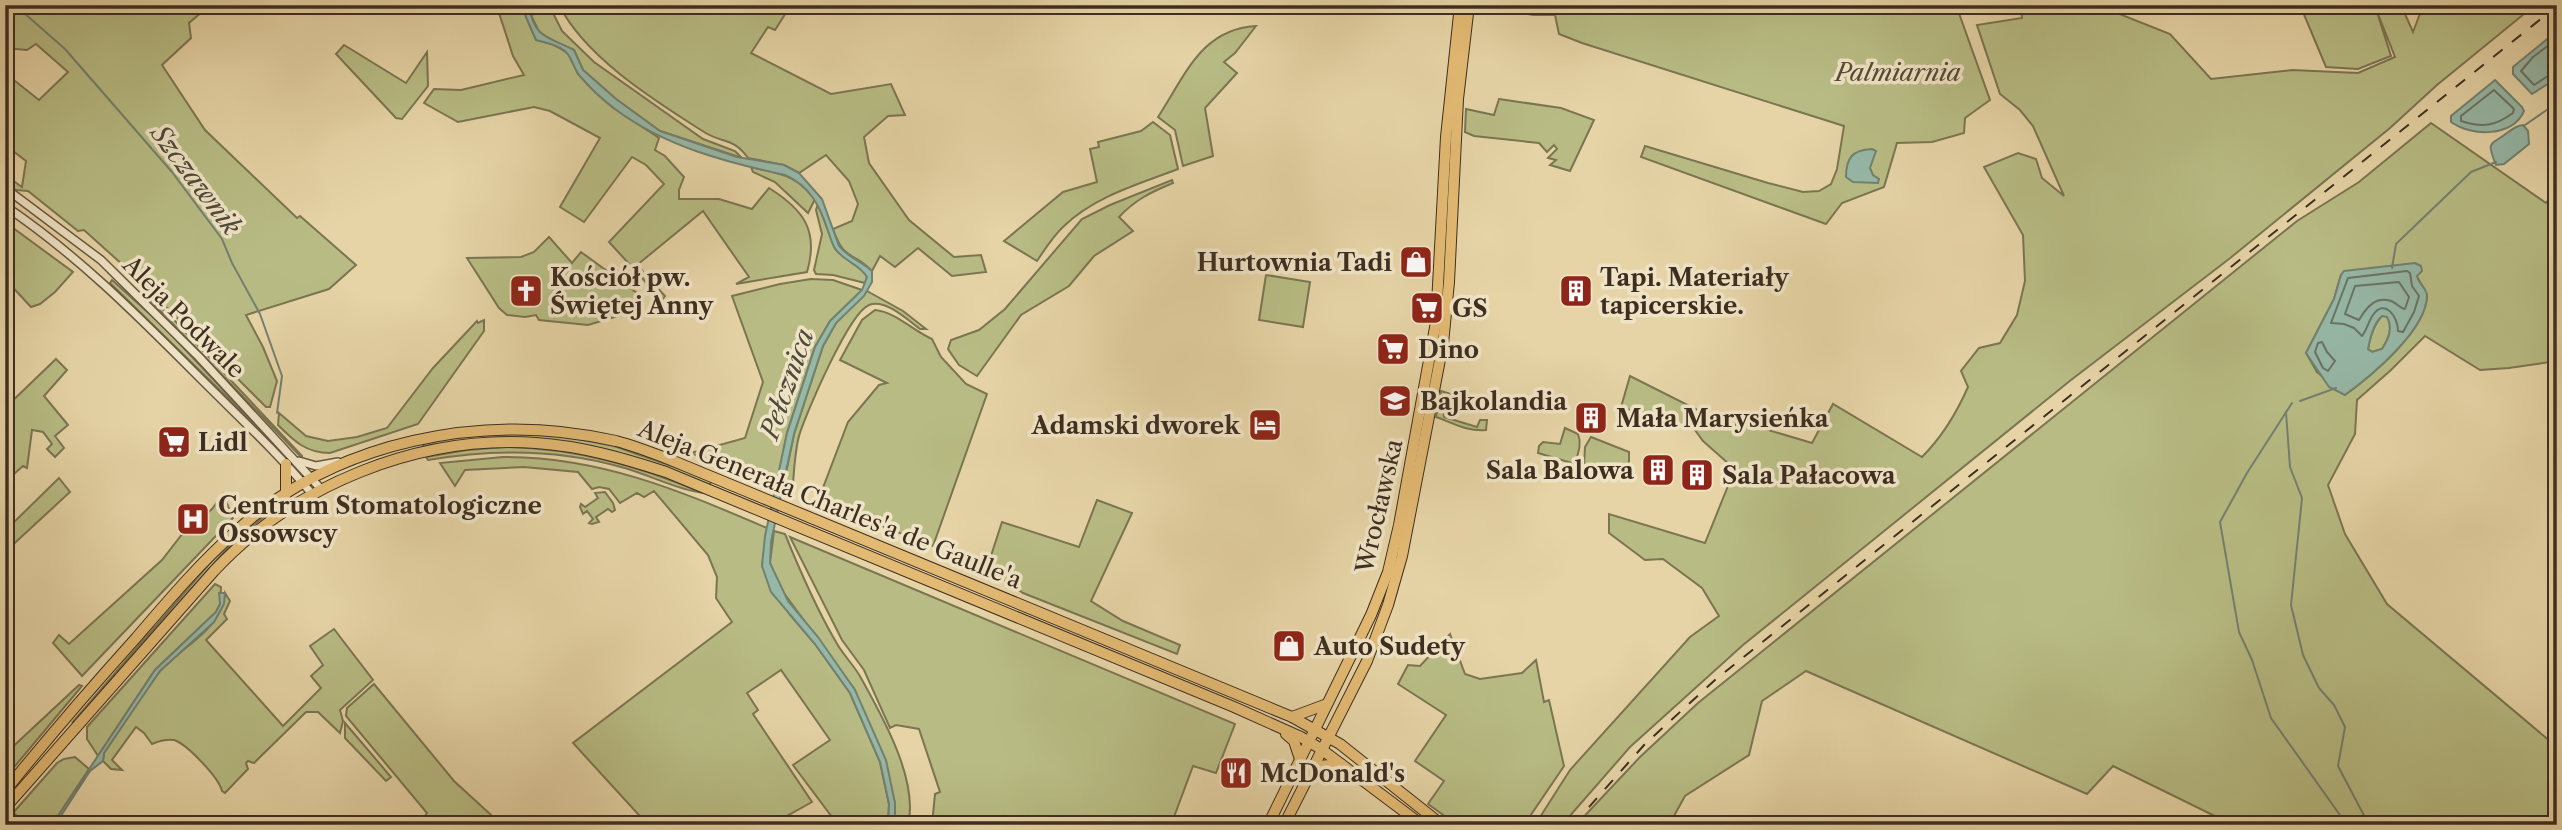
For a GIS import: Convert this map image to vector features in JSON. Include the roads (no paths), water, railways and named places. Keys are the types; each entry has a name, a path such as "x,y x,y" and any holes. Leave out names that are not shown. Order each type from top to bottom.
{"main road":[{"name":"Wrocławska","path":"1269,825 1371,615 1388,572 1409,474 1436,322 1446,137 1460,5"},
{"name":"Wrocławska","path":"1284,825 1367,661 1396,579 1443,344 1449,282 1458,99 1469,5"},
{"name":"Aleja Generała Charles'a de Gaulle'a","path":"5,791 55,729 187,580 235,532 286,494 369,453 456,433 526,429 616,442 704,472 1292,717 1316,728 1361,760"},
{"name":"Aleja Generała Charles'a de Gaulle'a","path":"5,808 235,548 272,518 316,492 383,464 422,453 476,444 515,443 550,444 621,457 698,485 1274,725 1321,749 1422,825"},
{"path":"286,464 286,494"},
{"path":"1170,682 1176,669"},
{"path":"1292,717 1328,704"},
{"path":"1339,719 1343,738 1361,760 1442,825"},
{"path":"1274,725 1292,738 1300,759"},
{"path":"1311,769 1326,764 1341,764"}],"street":[{"name":"Aleja Podwale","path":"5,188 101,260 199,357 297,461 316,492"},
{"name":"Aleja Podwale","path":"5,206 65,248 98,277 286,464 308,481"},
{"path":"90,270 101,260"},
{"path":"98,277 108,267"},
{"path":"297,461 326,466 369,453"}],"water":[{"path":"523,5 529,5 538,30 574,50 583,70 616,99 660,131 737,157 784,165 799,173 822,199 839,246 872,271 872,282 864,296 836,323 823,346 794,434 771,542 770,563 788,601 818,637 855,690 886,760 895,803 895,825 888,825 889,804 880,762 850,693 815,644 771,592 762,566 765,536 787,433 815,347 830,321 862,290 867,277 835,249 817,205 801,185 785,175 696,151 634,122 587,84 563,50 536,40"},
{"path":"2557,31 2557,78 2532,94 2513,74 2513,67"},
{"path":"2495,80 2522,107 2524,111 2519,120 2502,130 2491,132 2470,130 2451,122 2451,116"},
{"path":"2523,125 2528,131 2529,144 2504,164 2496,165 2491,144"},
{"path":"1859,151 1876,151 1870,168 1873,175 1879,179 1878,183 1853,182 1846,177 1847,165 1852,156"},
{"path":"2415,263 2421,266 2422,271 2417,276 2427,295 2425,309 2408,337 2369,376 2345,395 2329,387 2306,353 2334,299 2344,271","holes":["2382,316 2387,317 2390,329 2387,341 2382,349 2372,352 2368,349 2371,336 2379,319"]},
{"path":"219,593 225,593 224,604 214,622 160,671 104,753 103,761 90,771 55,825 52,825 155,670 216,612 220,604"}],"waterway":[{"name":"Szczawnik","path":"15,5 65,49 172,172 222,239 260,314 282,376 277,413"},
{"path":"2060,13 2065,5"},
{"path":"2525,125 2557,100"},
{"path":"2392,268 2396,244 2471,172 2496,162"},
{"path":"2300,401 2336,388"},
{"path":"2292,403 2247,473 2220,522 2239,632 2252,660 2271,718 2347,825"},
{"path":"2286,412 2290,467 2302,498 2291,605 2303,655 2319,688 2334,705 2345,727 2338,766 2369,825"}],"railway":[{"path":"1573,825 1645,744 1715,680 2557,6"}],"place":[{"name":"Hurtownia Tadi","path":"1416,262"},
{"name":"Kościół pw. Świętej Anny","path":"526,291"},
{"name":"Tapi. Materiały tapicerskie.","path":"1576,291"},
{"name":"GS","path":"1427,308"},
{"name":"Dino","path":"1393,349"},
{"name":"Bajkolandia","path":"1395,401"},
{"name":"Mała Marysieńka","path":"1591,418"},
{"name":"Adamski dworek","path":"1265,425"},
{"name":"Lidl","path":"174,442"},
{"name":"Sala Balowa","path":"1658,470"},
{"name":"Sala Pałacowa","path":"1697,475"},
{"name":"Centrum Stomatologiczne Ossowscy","path":"193,519"},
{"name":"Auto Sudety","path":"1289,646"},
{"name":"McDonald's","path":"1236,773"}],"park label":[{"name":"Palmiarnia","path":"1898,72"}],"water label":[{"name":"Pełcznica","path":"787,384"}]}
